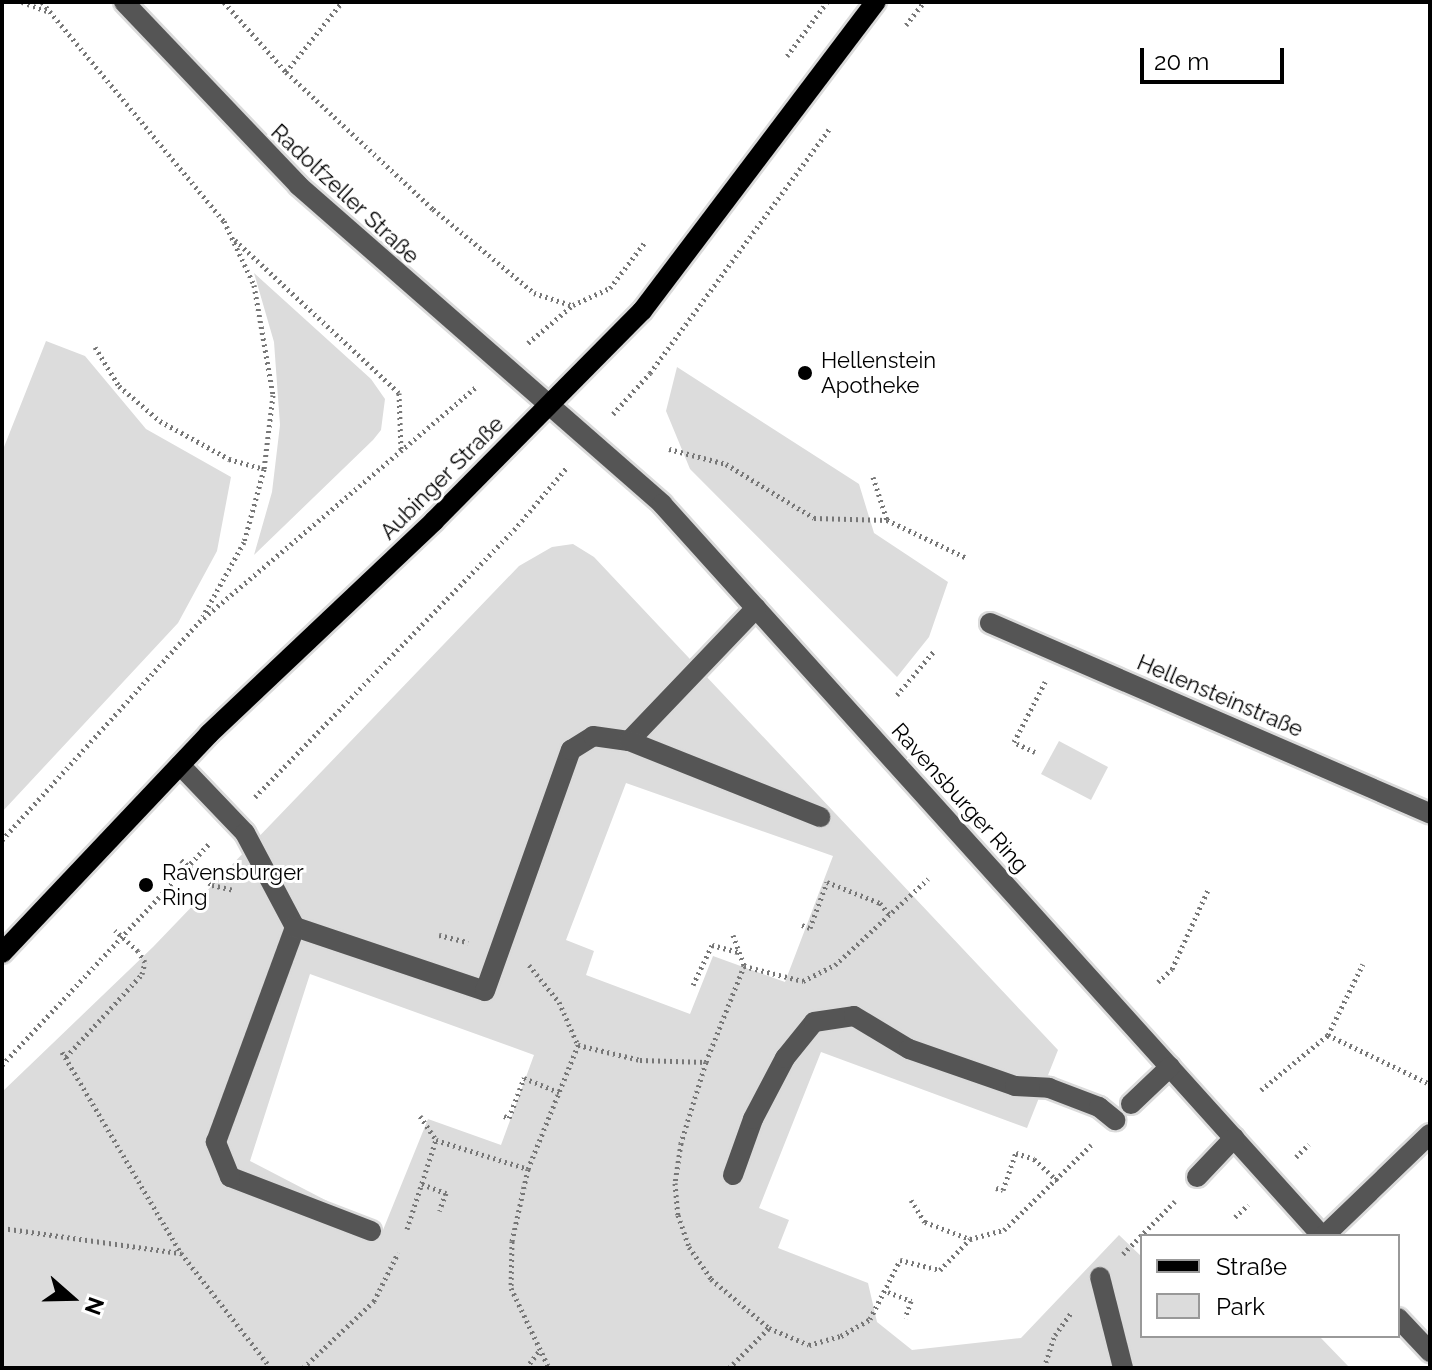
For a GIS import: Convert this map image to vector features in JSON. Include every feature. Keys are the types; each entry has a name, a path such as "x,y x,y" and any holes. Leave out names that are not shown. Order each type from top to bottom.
{"main road":[{"name":"Aubinger Straße","path":"2,953 180,765 642,311 876,2"}],"street":[{"name":"Radolfzeller Straße","path":"124,2 298,185 550,404"},
{"name":"Ravensburger Ring","path":"550,404 592,438 662,504 1321,1234"},
{"path":"629,741 756,608"},
{"name":"Hellensteinstraße","path":"990,623 1430,813"},
{"path":"180,765 233,819 262,862 295,927 485,991 502,951 532,849 571,750 593,736 629,741 820,817"},
{"path":"295,927 216,1142 230,1177 371,1231"},
{"path":"733,1175 753,1119 785,1058 814,1022 854,1016 909,1049 1015,1086 1049,1088 1099,1107 1115,1120"},
{"path":"1131,1104 1170,1067"},
{"path":"1325,1234 1430,1134"},
{"path":"1197,1177 1234,1138"},
{"path":"1100,1277 1123,1368"},
{"path":"1400,1320 1430,1352"}],"path":[{"path":"22,2 49,12"},
{"path":"42,2 182,166 231,236 254,285 273,395 264,469 244,542 199,622"},
{"path":"224,2 286,72 433,209 534,293 573,305"},
{"path":"286,72 342,2"},
{"path":"896,38 924,2"},
{"path":"2,1065 188,866 514,530 681,329 832,125"},
{"path":"231,236 399,393 401,450"},
{"name":"Aubinger Straße","path":"2,840 199,622 573,305 610,288"},
{"path":"95,347 119,386 160,421 229,459 264,469"},
{"path":"669,449 726,464 814,518 887,520 967,558"},
{"path":"873,477 887,520"},
{"path":"897,695 934,651"},
{"path":"1035,752 1014,742 1060,653"},
{"path":"181,860 212,885 279,899"},
{"path":"744,966 803,981 835,965 928,879"},
{"path":"802,925 810,928 827,882 880,903 889,914"},
{"path":"1158,982 1172,969 1208,890"},
{"path":"115,930 145,962 142,974 64,1054 181,1253 271,1368"},
{"path":"429,933 502,951 521,959 545,979 578,1045 528,1169 512,1241 511,1288 549,1368"},
{"path":"733,935 744,966 706,1062 681,1143 675,1183 678,1215 689,1247 711,1279 769,1328 809,1345 841,1336 870,1319 888,1292 900,1260 940,1270 970,1239 1004,1230 1058,1181 1098,1138"},
{"path":"693,985 712,945 739,952"},
{"path":"1261,1090 1328,1035 1363,964"},
{"path":"1328,1035 1430,1084"},
{"path":"578,1045 640,1060 706,1062"},
{"path":"504,1116 509,1118 524,1078 559,1092"},
{"path":"420,1116 436,1140 528,1169"},
{"path":"405,1235 436,1140"},
{"path":"1292,1161 1309,1144"},
{"path":"996,1188 1003,1190 1016,1153 1034,1159 1058,1181"},
{"path":"422,1184 446,1193 439,1211"},
{"path":"911,1200 925,1222 970,1239"},
{"path":"2,1228 181,1253"},
{"path":"303,1368 374,1301 399,1249"},
{"path":"888,1292 911,1301 905,1318"},
{"path":"729,1368 769,1328"},
{"path":"526,1368 540,1350"}],"green space":[{"path":"254,273 371,379 385,399 381,430 373,440 254,555 272,492 280,425 274,342"},
{"path":"46,341 85,356 146,429 231,477 217,551 178,623 2,812 2,452"},
{"path":"677,367 859,484 874,533 948,582 929,637 897,677 690,469 666,411"},
{"path":"573,544 594,557 1058,1050 1027,1128 821,1052 759,1208 789,1220 778,1248 868,1283 877,1322 912,1350 1021,1338 1119,1235 1140,1255 1140,1338 1321,1338 1350,1368 2,1368 2,1092 153,947 519,566 552,547","holes":["626,783 833,856 785,982 713,956 690,1014 586,975 594,951 566,940","310,974 534,1055 501,1145 428,1119 383,1230 250,1161"]},
{"path":"1059,741 1108,767 1091,800 1041,774"}],"place":[{"name":"Hellenstein Apotheke","path":"805,373"},
{"name":"Ravensburger Ring","path":"146,885"}]}
